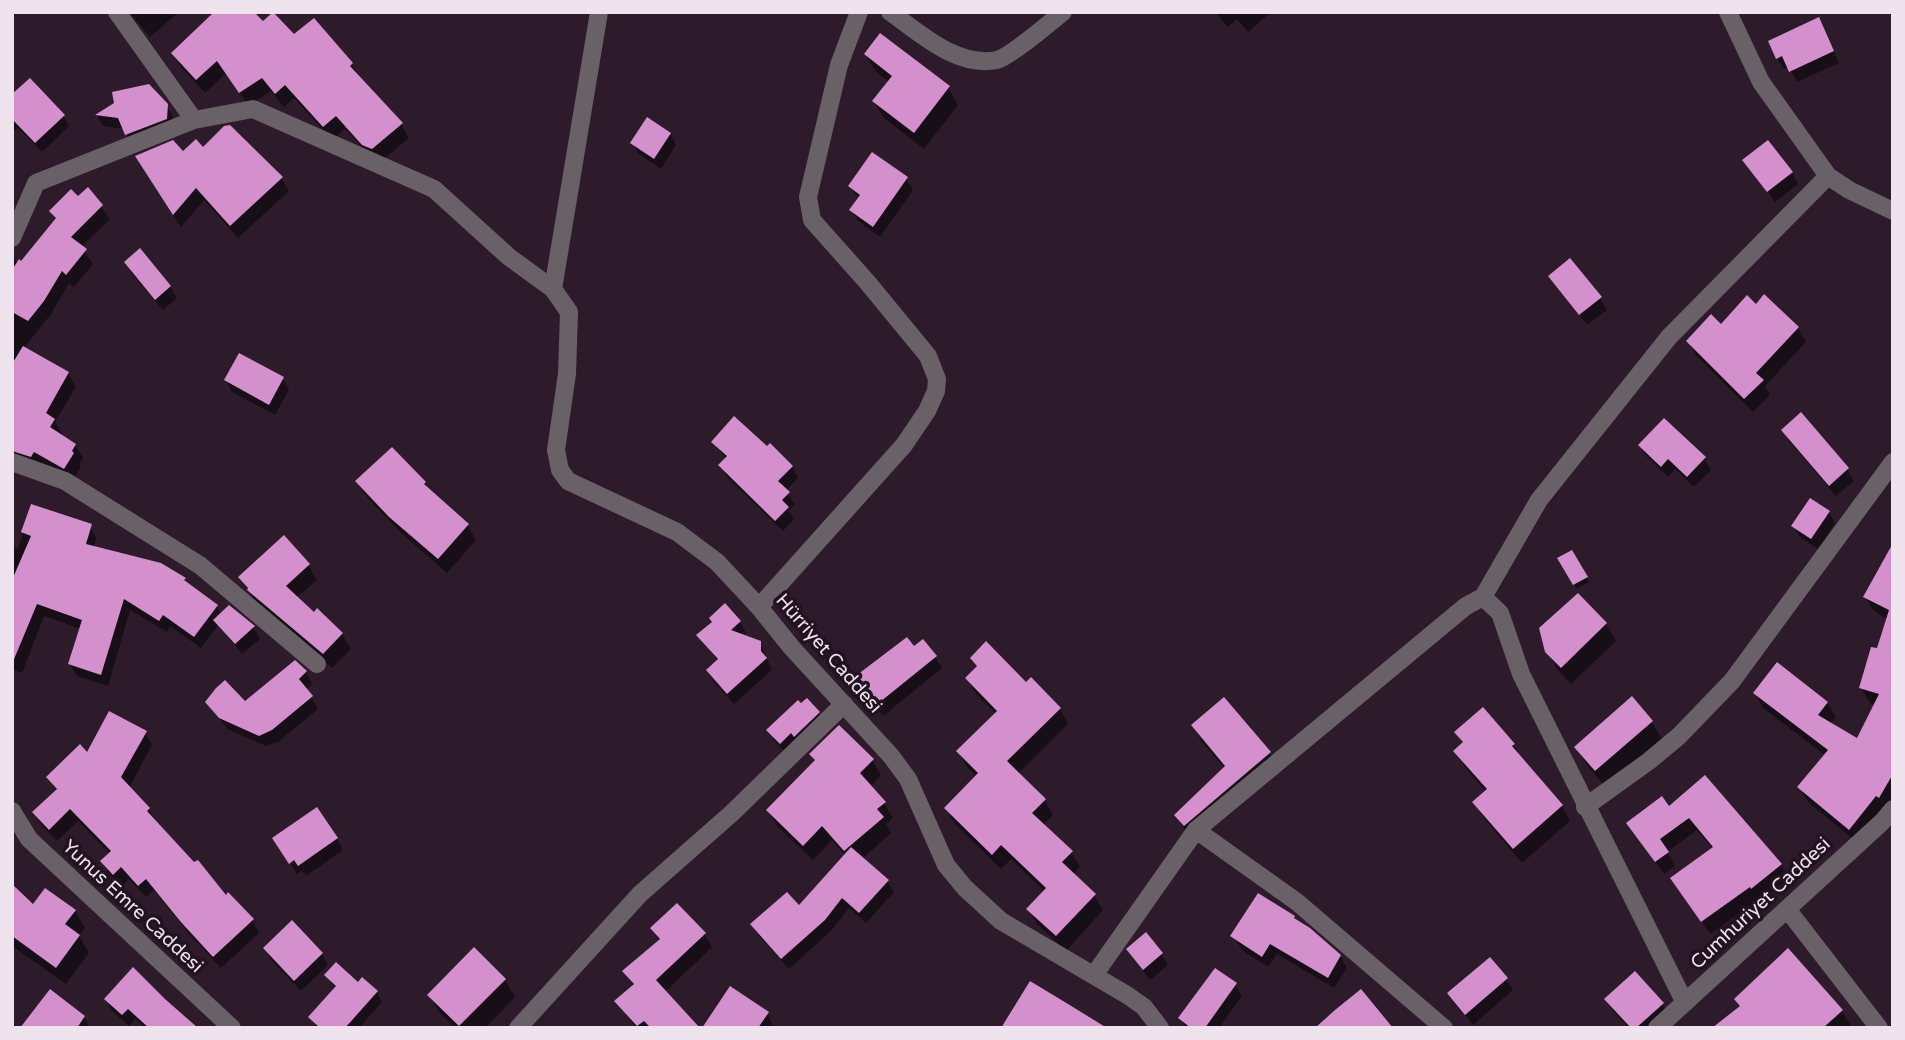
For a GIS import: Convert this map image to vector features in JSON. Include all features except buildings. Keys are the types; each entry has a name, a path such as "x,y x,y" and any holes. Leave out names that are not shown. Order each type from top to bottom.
{"street":[{"path":"117,12 194,120"},
{"path":"12,237 36,183 194,120 253,109 356,157 434,189 509,257 553,289 599,12"},
{"path":"759,607 904,445 927,411 936,391 937,379 928,356 812,220 808,197 839,65 859,12"},
{"path":"890,12 942,48 970,60 999,60 1063,12"},
{"path":"1728,12 1761,82 1828,176 1849,190 1893,211"},
{"path":"1094,975 1196,830 1466,606 1483,597 1539,500 1669,337 1828,176"},
{"name":"Hürriyet Caddesi","path":"553,289 569,312 567,374 556,450 560,470 568,481 677,532 717,562 891,756 908,779 946,865 965,888 1001,921 1144,1007 1160,1028"},
{"path":"12,461 65,481 201,566 317,664"},
{"path":"1585,807 1679,736 1732,681 1893,462"},
{"path":"1483,597 1500,613 1521,674 1685,1003"},
{"path":"518,1028 640,894 732,813 844,704"},
{"name":"Cumhuriyet Caddesi","path":"1657,1028 1893,809"},
{"name":"Yunus Emre Caddesi","path":"12,810 29,839 232,1028"},
{"path":"1196,830 1297,901 1444,1028"},
{"path":"1787,909 1879,1028"}]}
